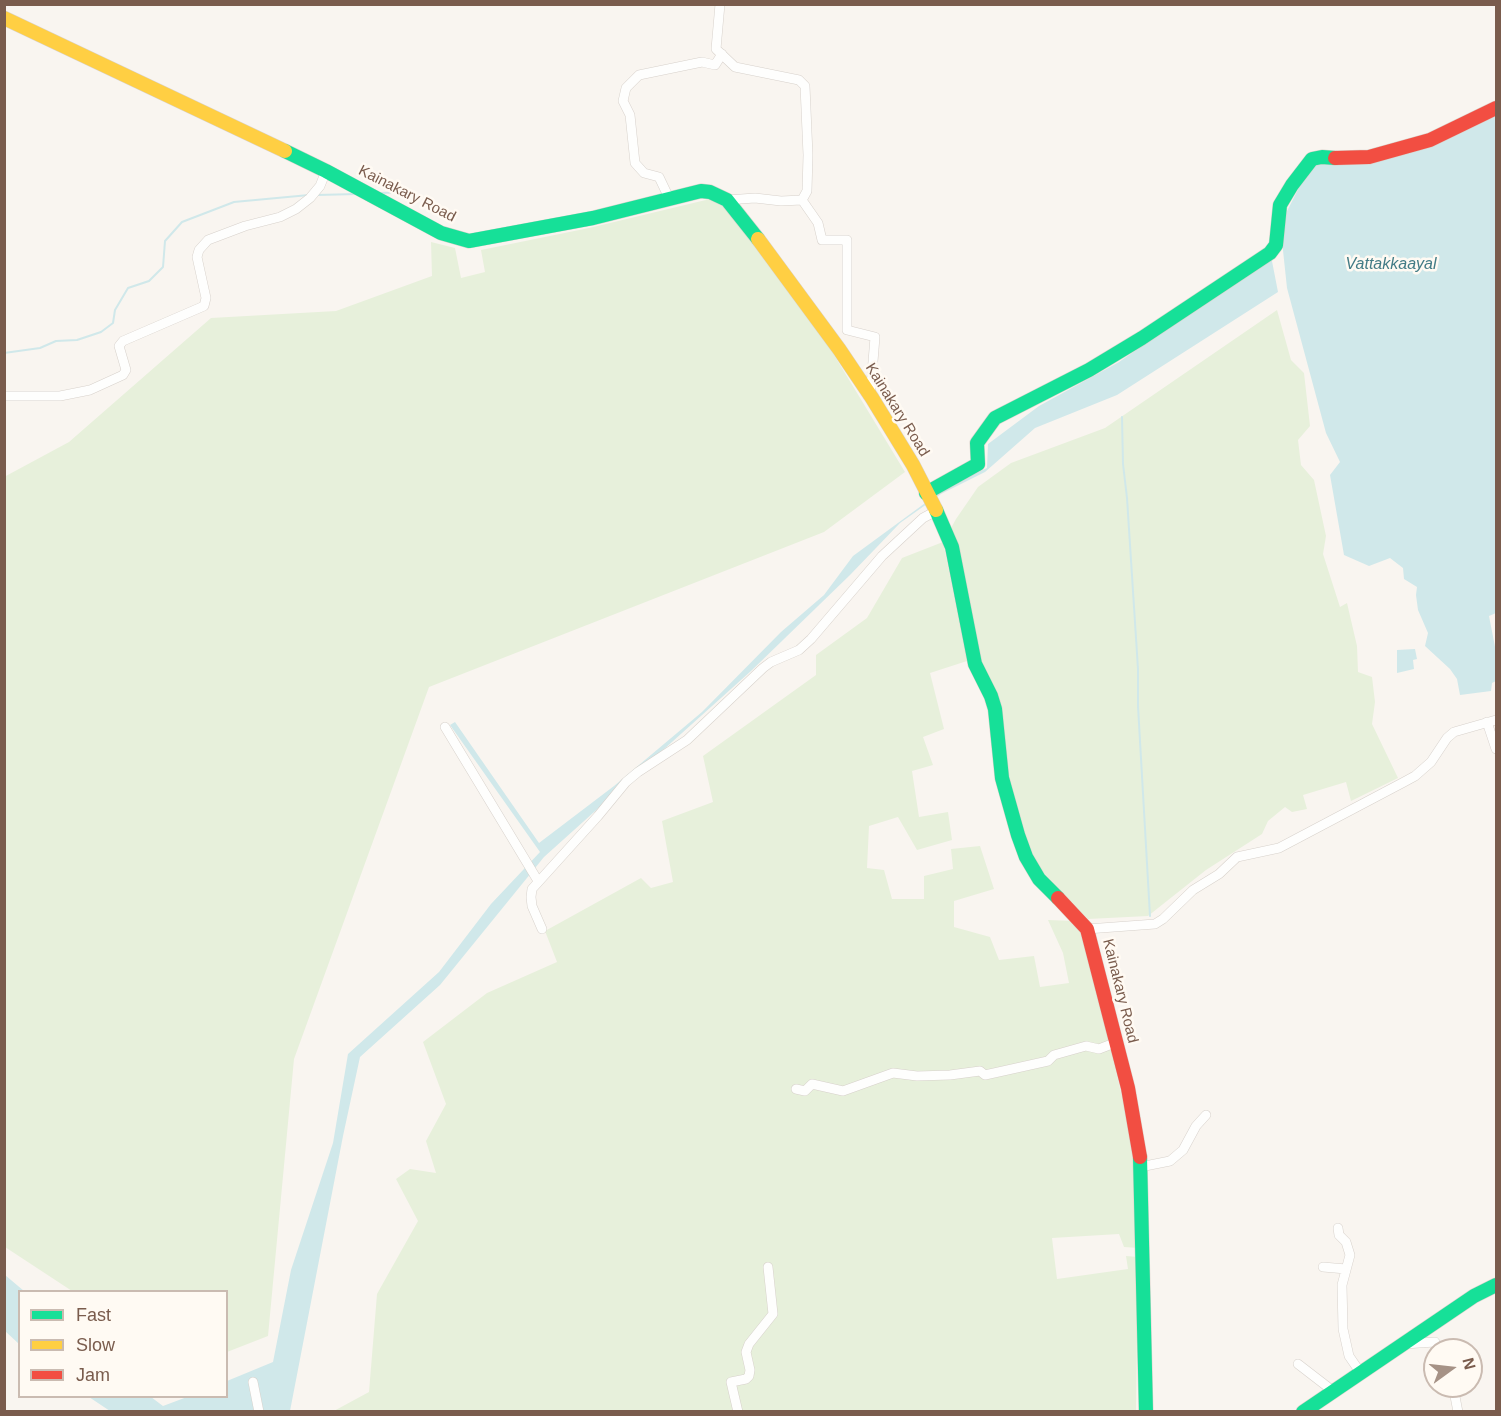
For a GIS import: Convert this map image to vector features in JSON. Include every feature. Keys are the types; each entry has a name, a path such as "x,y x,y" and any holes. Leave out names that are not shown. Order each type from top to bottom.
{"main road":[{"name":"Kainakary Road","path":"4,18 328,172 441,233 469,241 593,218 701,191 710,192 727,200 801,297 869,394 913,465 931,501 952,547 975,664 995,709 1002,778 1026,858 1039,879 1087,929 1117,1042 1135,1122 1140,1167 1146,1412"},
{"path":"931,501 978,464 977,443 995,418 1098,364 1142,338 1270,253 1276,245 1280,205 1312,159 1322,157 1360,159 1392,151 1430,140 1497,108"},
{"path":"1303,1412 1474,1296 1497,1285"}],"street":[{"path":"720,4 716,49 735,67 799,80 805,86 808,164 807,191 802,200"},
{"path":"669,198 659,177 644,173 635,163 630,115 623,101 626,88 639,75 702,62 715,64 722,54"},
{"path":"4,396 60,396 90,390 121,376 126,372 119,346 123,341 204,306 206,298 197,257 199,250 208,240 296,209 310,198 328,172"},
{"path":"727,200 802,200"},
{"path":"802,200 818,223 822,240 847,240 847,330 875,337 872,386 869,394"},
{"path":"542,929 531,897 532,889 626,782 696,732 763,668 799,650 811,639 882,556 923,518 931,501"},
{"path":"1087,929 1155,924 1193,890 1219,874 1237,857 1279,848 1410,779 1431,762 1447,738 1454,732 1492,721 1497,749"},
{"path":"445,727 538,881"},
{"path":"796,1089 805,1091 810,1084 813,1084 843,1091 892,1073 917,1076 981,1071 986,1075 1047,1061 1054,1055 1086,1046 1096,1050 1117,1042"},
{"path":"1140,1167 1170,1161 1183,1150 1196,1126 1206,1115"},
{"path":"1338,1228 1346,1242 1350,1260 1342,1285 1342,1329 1349,1356 1360,1372"},
{"path":"738,1412 731,1382 744,1380 748,1376 750,1370 746,1357 747,1348 753,1337 773,1314 768,1267"},
{"path":"1323,1267 1346,1269"},
{"path":"1401,1344 1423,1343"},
{"path":"1298,1364 1333,1391"},
{"path":"253,1382 259,1412"}],"green space":[{"path":"710,199 726,208 831,350 905,472 824,532 429,687 294,1059 268,1336 228,1352 228,1290 70,1290 5,1247 4,477 69,442 211,318 336,311 432,276 431,242 455,248 461,278 485,272 481,250 589,228"},
{"path":"1277,310 1291,360 1304,373 1310,426 1298,440 1301,465 1314,480 1326,536 1323,554 1340,607 1347,603 1357,646 1358,672 1372,677 1375,702 1372,724 1398,778 1351,801 1346,782 1303,795 1307,809 1292,812 1285,807 1268,821 1262,834 1206,870 1148,916 1088,919 1041,870 1029,853 1005,766 1001,706 978,661 950,530 978,487 1011,463 1105,428"},
{"path":"943,542 967,661 930,673 944,729 923,737 933,765 912,771 919,817 948,812 952,840 917,850 898,817 869,826 867,868 884,870 892,899 924,899 924,876 953,869 951,849 980,846 994,889 954,901 954,927 990,937 999,960 1034,956 1040,987 1069,983 1063,953 1048,920 1074,921 1084,938 1134,1147 1139,1248 1124,1247 1119,1234 1052,1238 1057,1279 1128,1269 1126,1256 1138,1257 1136,1411 332,1412 369,1392 377,1294 418,1221 396,1179 410,1169 436,1173 426,1141 446,1104 423,1042 487,993 557,962 545,931 641,878 651,888 673,882 662,821 713,802 703,756 816,675 816,655 867,618 902,558"}],"water":[{"name":"Vattakkaayal","path":"1496,112 1496,613 1489,616 1496,652 1496,681 1492,683 1491,691 1460,695 1457,679 1450,669 1425,646 1428,633 1418,610 1417,587 1404,579 1403,568 1390,558 1369,566 1344,555 1330,475 1340,462 1326,433 1287,288 1282,241 1284,217 1311,164 1362,162 1389,155 1456,135"},
{"path":"1271,256 1278,292 1117,395 1035,428 985,472 941,494 900,523 751,671 544,857 440,985 360,1057 290,1411 110,1411 90,1398 152,1398 163,1406 184,1398 228,1398 228,1381 273,1362 291,1270 333,1143 348,1054 439,972 491,904 540,852 450,725 455,722 539,843 614,786 702,712 781,632 824,595 853,556 947,487 987,468 988,444 1039,406 1119,362"},
{"path":"1415,649 1417,659 1413,660 1414,669 1397,673 1397,650"},
{"path":"5,1275 23,1290 18,1290 18,1343 5,1331"}],"waterway":[{"path":"380,193 409,192"},
{"path":"317,195 357,194"},
{"path":"4,353 40,348 56,341 77,340 101,332 113,323 115,310 128,288 149,281 163,267 165,241 182,222 234,202 309,195"},
{"path":"1122,417 1123,464 1138,669 1150,916"}],"traffic: fast":[{"path":"285,151 441,233 469,241 593,218 701,191 710,192 727,200 758,239"},
{"path":"926,493 978,464 977,443 995,418 1089,370 1142,338 1270,253 1276,245 1280,205 1292,185 1312,159 1335,158"},
{"path":"936,510 952,547 975,664 995,709 1002,778 1018,835 1026,857 1039,879 1058,898"},
{"path":"1140,1157 1146,1412"},
{"path":"1303,1412 1474,1296 1496,1285"}],"traffic: slow":[{"path":"4,18 285,151"},
{"path":"758,239 872,398 913,465 936,510"}],"traffic: jam":[{"path":"1335,158 1369,157 1430,140 1496,108"},
{"path":"1058,898 1087,929 1128,1088 1140,1157"}]}
